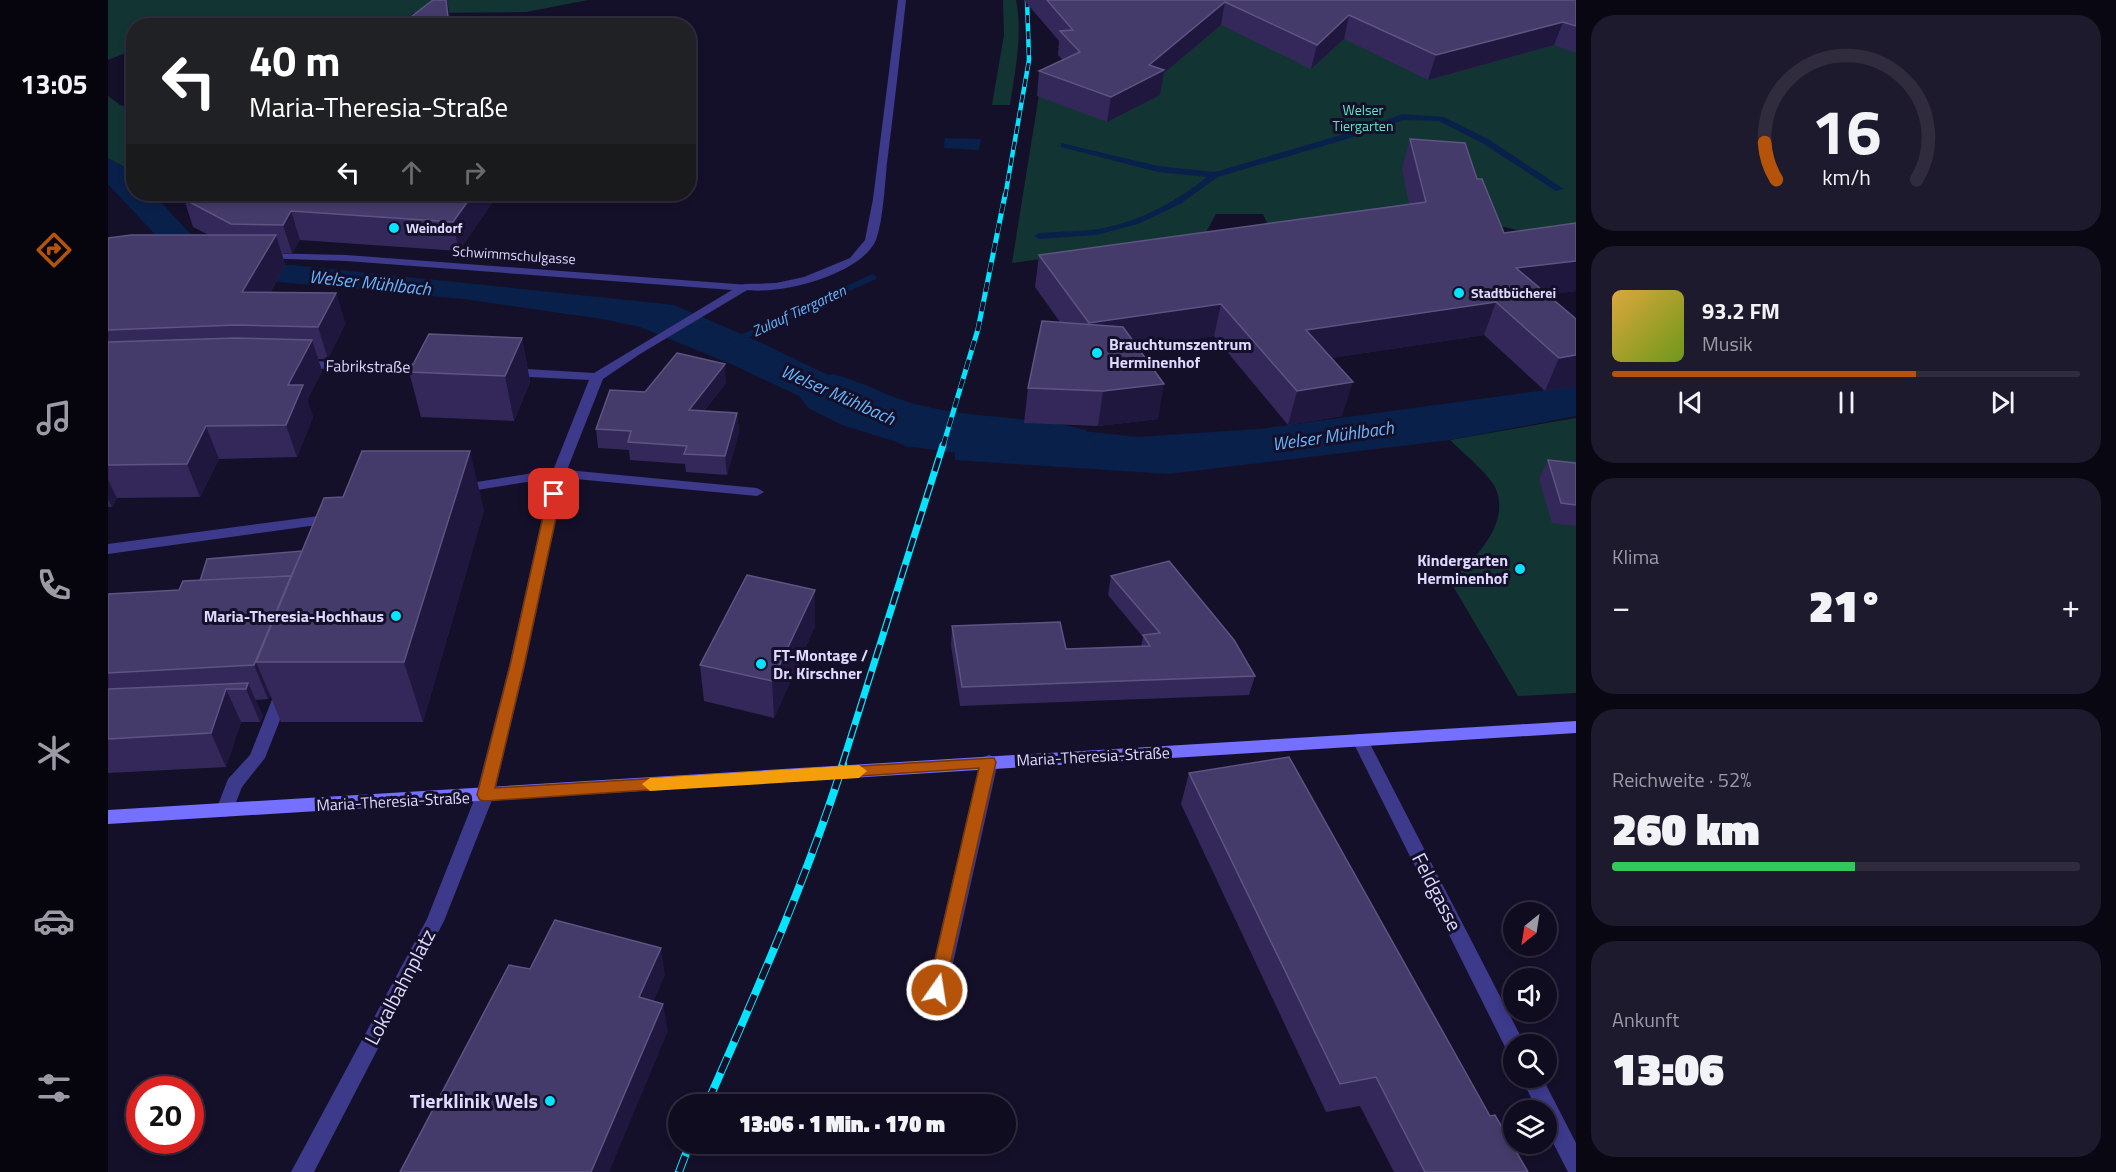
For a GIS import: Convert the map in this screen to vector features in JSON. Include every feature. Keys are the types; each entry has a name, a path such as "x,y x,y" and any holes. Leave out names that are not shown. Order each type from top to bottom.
{"main road":[{"name":"Maria-Theresia-Straße","path":"108,817 1576,727"}],"street":[{"name":"Schwimmschulgasse","path":"250,256 346,258 745,287 776,286 807,279 854,260 870,240 878,199 902,0"},
{"path":"485,795 517,666 559,473 597,377 636,351 745,287"},
{"name":"Fabrikstraße","path":"283,364 448,369"},
{"path":"494,371 597,377"},
{"path":"445,491 559,473 757,492"},
{"path":"108,549 349,517 345,527"},
{"path":"225,810 234,784 257,758 289,675"},
{"path":"254,708 277,707"},
{"name":"Feldgasse","path":"1360,740 1509,1034"},
{"path":"937,990 988,762"},
{"name":"Lokalbahnplatz","path":"302,1172 435,921 485,795"},
{"path":"1537,1088 1576,1165"}],"green space":[{"path":"108,0 588,0 526,12 413,13 409,18 126,18 126,53 108,60"},
{"path":"1003,0 1016,0 1019,26 1018,52 1010,105 992,105 1004,35"},
{"name":"Welser Tiergarten","path":"1576,7 1576,255 1557,240 1505,227 1416,222 1273,236 1263,214 1216,214 1204,236 1012,263 1043,70 1095,65 1100,37 1229,24"},
{"path":"108,96 126,107 126,168 108,158"},
{"name":"Kindergarten Herminenhof","path":"1576,418 1576,693 1518,696 1450,581 1480,551 1488,539 1499,514 1499,500 1495,487 1487,475 1450,440"}],"water":[{"path":"945,138 981,139 979,150 944,148"},
{"path":"108,158 126,169 126,201 160,201 217,262 293,265 674,305 755,340 903,411 1137,437 1259,429 1576,386 1576,416 1450,440 1168,474 955,460 953,417 910,448 731,364 640,327 602,319 464,299 257,280 180,261 108,184"}],"building":[{"path":"433,0 446,0 448,18 409,18"},
{"path":"1047,0 1576,0 1576,26 1563,22 1436,55 1349,15 1317,45 1225,2 1149,65 1164,70 1111,97 1039,71 1080,52 1060,31 1073,30"},
{"path":"1410,139 1465,143 1477,179 1482,179 1504,233 1576,223 1576,261 1516,268 1576,319 1576,355 1559,358 1496,302 1306,330 1353,382 1297,391 1221,304 1089,323 1039,255 1426,202"},
{"path":"188,201 468,201 453,222 291,211 283,225 231,224"},
{"path":"131,235 276,235 242,292 336,293 318,327 236,325 108,330 108,238"},
{"path":"1042,321 1123,327 1164,384 1103,391 1028,388"},
{"path":"429,334 522,338 505,376 409,372"},
{"path":"236,338 312,340 288,385 303,385 286,425 206,426 187,464 108,465 108,342"},
{"path":"677,353 725,364 689,410 737,413 725,456 684,454 687,446 628,442 631,431 596,429 610,390 645,392"},
{"path":"362,451 470,451 404,662 256,662 324,498 343,497"},
{"path":"1548,460 1576,463 1576,505 1561,503"},
{"path":"302,551 291,576 200,581 207,559"},
{"path":"1169,561 1234,640 1255,676 962,687 952,626 1060,622 1066,649 1150,646 1143,635 1160,633 1111,576"},
{"path":"747,575 815,590 772,681 700,665"},
{"path":"291,576 254,665 108,673 108,594 179,590 183,581"},
{"path":"248,683 246,689 226,689 211,733 108,739 108,689"},
{"path":"1289,757 1490,1116 1495,1115 1503,1129 1503,1154 1518,1154 1528,1172 1425,1172 1376,1077 1340,1084 1189,773"},
{"name":"Tierklinik Wels","path":"555,920 661,948 639,997 663,1004 591,1172 400,1172 509,965 530,969"}],"waterway":[{"path":"1215,175 1371,129 1402,117 1441,119 1485,141 1559,189"},
{"path":"1064,145 1158,169 1215,175"},
{"path":"1039,236 1096,232 1135,222 1177,202 1215,175"},
{"name":"Zulauf Tiergarten","path":"730,342 872,277"},
{"name":"Welser Mühlbach","path":"832,394 866,410 913,426 1061,445"}],"railway":[{"path":"1005,197 1029,60 1027,0"},
{"path":"943,446 978,329 1005,195"},
{"path":"842,765 943,445"},
{"path":"711,1094 797,893 843,764"},
{"path":"679,1172 686,1154"}],"slow traffic":[{"path":"650,784 859,771"}],"place":[{"name":"Weindorf","path":"394,228"},
{"name":"Stadtbücherei","path":"1459,293"},
{"name":"Brauchtumszentrum Herminenhof","path":"1097,353"},
{"name":"Kindergarten Herminenhof","path":"1520,569"},
{"name":"Maria-Theresia-Hochhaus","path":"396,616"},
{"name":"FT-Montage / Dr. Kirschner","path":"761,664"},
{"name":"Tierklinik Wels","path":"550,1101"}],"route":[{"path":"554,494 517,666 485,795 881,771 988,762 937,990"}]}
